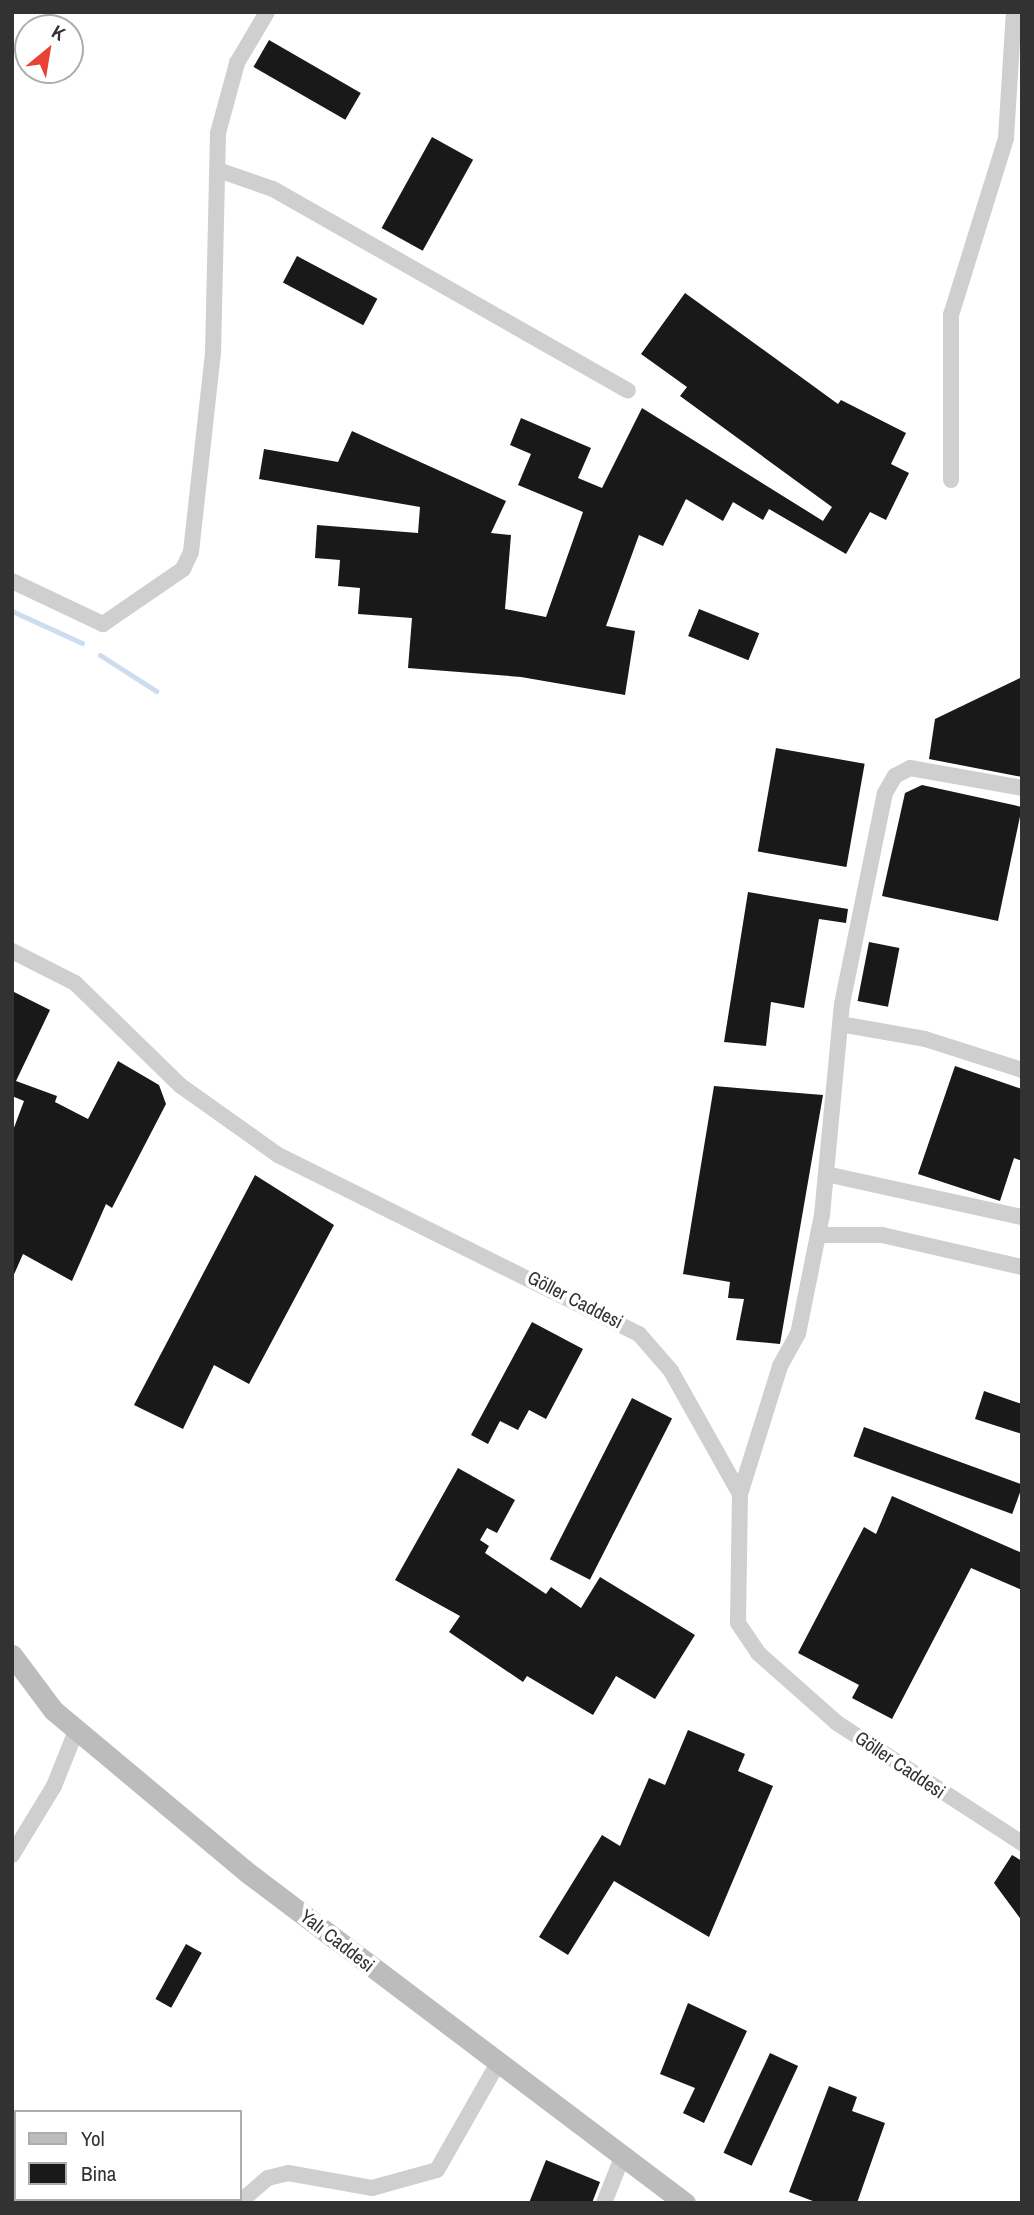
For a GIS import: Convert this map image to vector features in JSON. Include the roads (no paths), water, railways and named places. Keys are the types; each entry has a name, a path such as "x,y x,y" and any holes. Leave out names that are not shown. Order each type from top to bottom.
{"street":[{"path":"12,581 103,624 183,569 191,552 213,353 218,170 223,100 267,12"},
{"path":"951,481 951,315 1006,138 1014,12"},
{"path":"218,170 273,189 628,391"},
{"path":"740,1494 780,1366 798,1334 818,1235 840,1024 885,793 895,776 932,769 1022,788"},
{"name":"Göller Caddesi","path":"12,951 75,983 181,1087 267,1149 639,1334 671,1371 740,1494 738,1623 758,1653 837,1723 1022,1843"},
{"path":"840,1024 925,1040 1022,1070"},
{"path":"826,1174 1022,1217"},
{"path":"818,1235 882,1235 1022,1267"},
{"name":"Yalı Caddesi","path":"12,1655 36,1693 76,1731 497,2065 621,2160 685,2203"},
{"path":"12,1855 54,1786 76,1731"},
{"path":"242,2200 268,2178 288,2173 372,2188 437,2169 497,2065"},
{"path":"604,2203 621,2160"}],"waterway":[{"path":"12,611 82,643"},
{"path":"100,655 156,691"}]}
